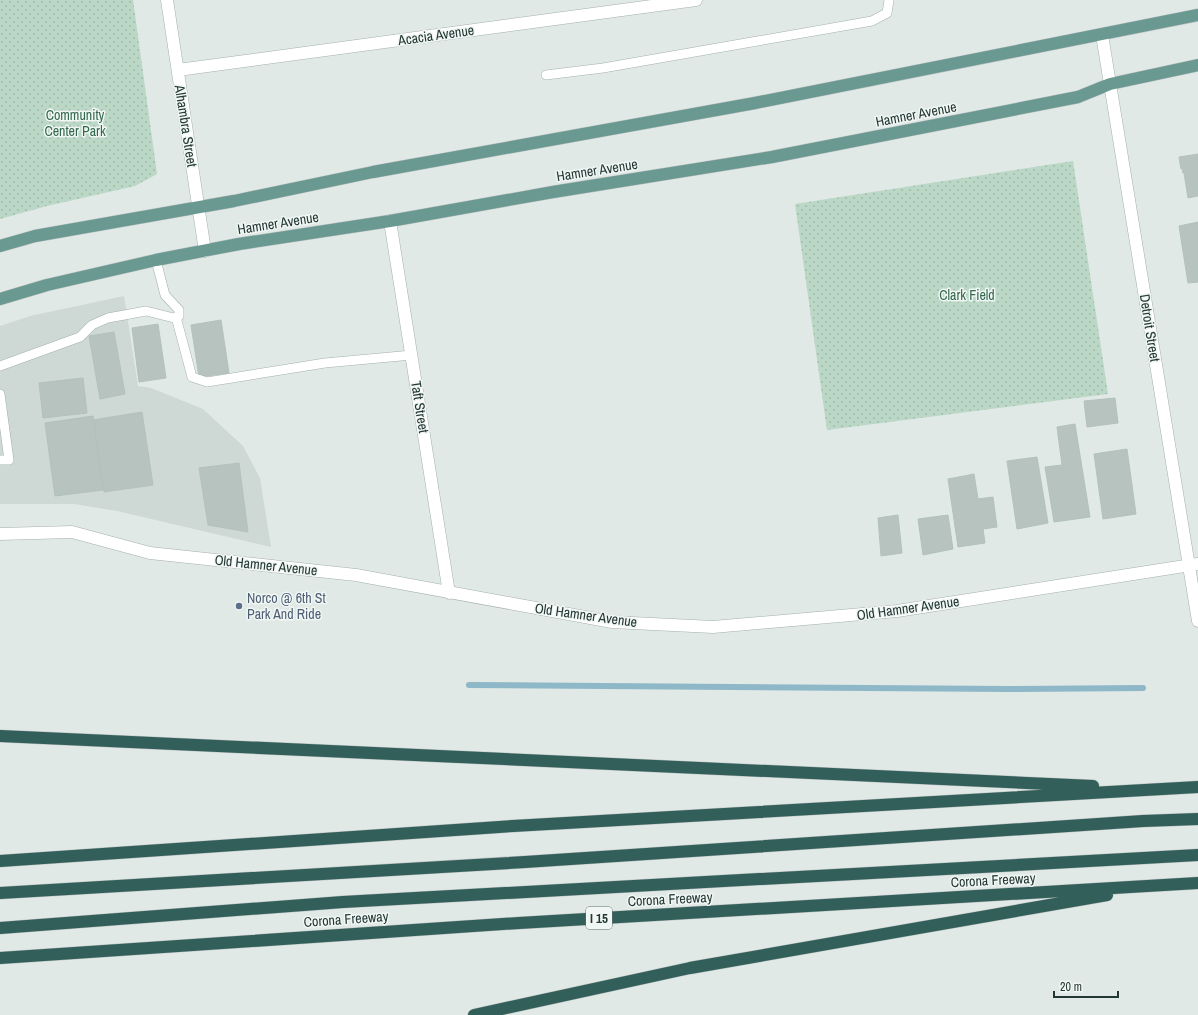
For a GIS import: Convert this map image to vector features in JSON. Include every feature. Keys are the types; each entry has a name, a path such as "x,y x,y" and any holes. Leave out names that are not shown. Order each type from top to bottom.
{"highway":[{"path":"0,736 1158,789"},
{"path":"0,861 521,826 1198,787"},
{"path":"0,893 509,863 1127,822 1198,819"},
{"path":"0,928 343,902 1198,855"},
{"name":"Corona Freeway","path":"0,958 519,923 1198,884"},
{"path":"474,1015 690,968 1164,885"}],"main road":[{"name":"Hamner Avenue","path":"0,246 35,236 198,207 373,172 748,104 1198,15"},
{"name":"Hamner Avenue","path":"0,299 47,286 156,260 239,244 390,222 553,192 772,157 1078,97 1110,84 1198,64"}],"street":[{"name":"Alhambra Street","path":"167,0 205,251"},
{"name":"Acacia Avenue","path":"178,70 696,0"},
{"name":"Detroit Street","path":"1102,35 1194,565 1198,621"},
{"name":"Taft Street","path":"390,222 449,592"},
{"name":"Old Hamner Avenue","path":"0,534 72,532 150,553 356,575 612,622 713,627 843,617 897,611 1194,565"}],"lane":[{"path":"546,75 602,68 872,21 887,13 889,0"},
{"path":"156,260 165,295 178,310 179,316 176,317 192,377 207,382 325,363 412,354"},
{"path":"0,366 80,337 92,325 108,318 146,311 174,318 176,317"},
{"path":"0,394 9,460 0,460"}],"shaded area":[{"path":"124,296 138,386 151,388 203,409 243,446 260,478 271,547 117,511 74,504 0,504 0,326 30,316"}],"green space":[{"name":"Community Center Park","path":"0,0 133,0 157,174 135,186 47,206 0,219"},
{"name":"Clark Field","path":"1073,161 1108,394 827,430 795,204"}],"building":[{"path":"1198,154 1198,196 1188,198 1184,173 1182,168 1181,169 1179,157"},
{"path":"1198,222 1198,282 1188,283 1179,226"},
{"path":"221,320 229,373 199,377 191,325"},
{"path":"158,324 166,378 139,382 132,328"},
{"path":"114,332 125,394 100,399 89,336"},
{"path":"83,378 87,413 43,418 39,383"},
{"path":"1115,398 1118,423 1087,427 1084,401"},
{"path":"142,412 153,485 104,492 93,420"},
{"path":"93,416 103,490 55,496 45,423"},
{"path":"1075,424 1090,517 1054,522 1045,467 1062,465 1057,427"},
{"path":"1127,449 1136,514 1103,519 1094,454"},
{"path":"1037,457 1048,523 1017,529 1007,461"},
{"path":"239,463 248,532 208,525 199,468"},
{"path":"974,474 978,499 993,497 997,527 983,529 985,543 958,547 948,479"},
{"path":"898,515 902,553 881,556 878,518"},
{"path":"948,515 953,549 923,555 918,519"}],"waterway":[{"path":"469,685 1007,689 1143,688"}],"place":[{"name":"Norco @ 6th St Park And Ride","path":"239,606"}]}
